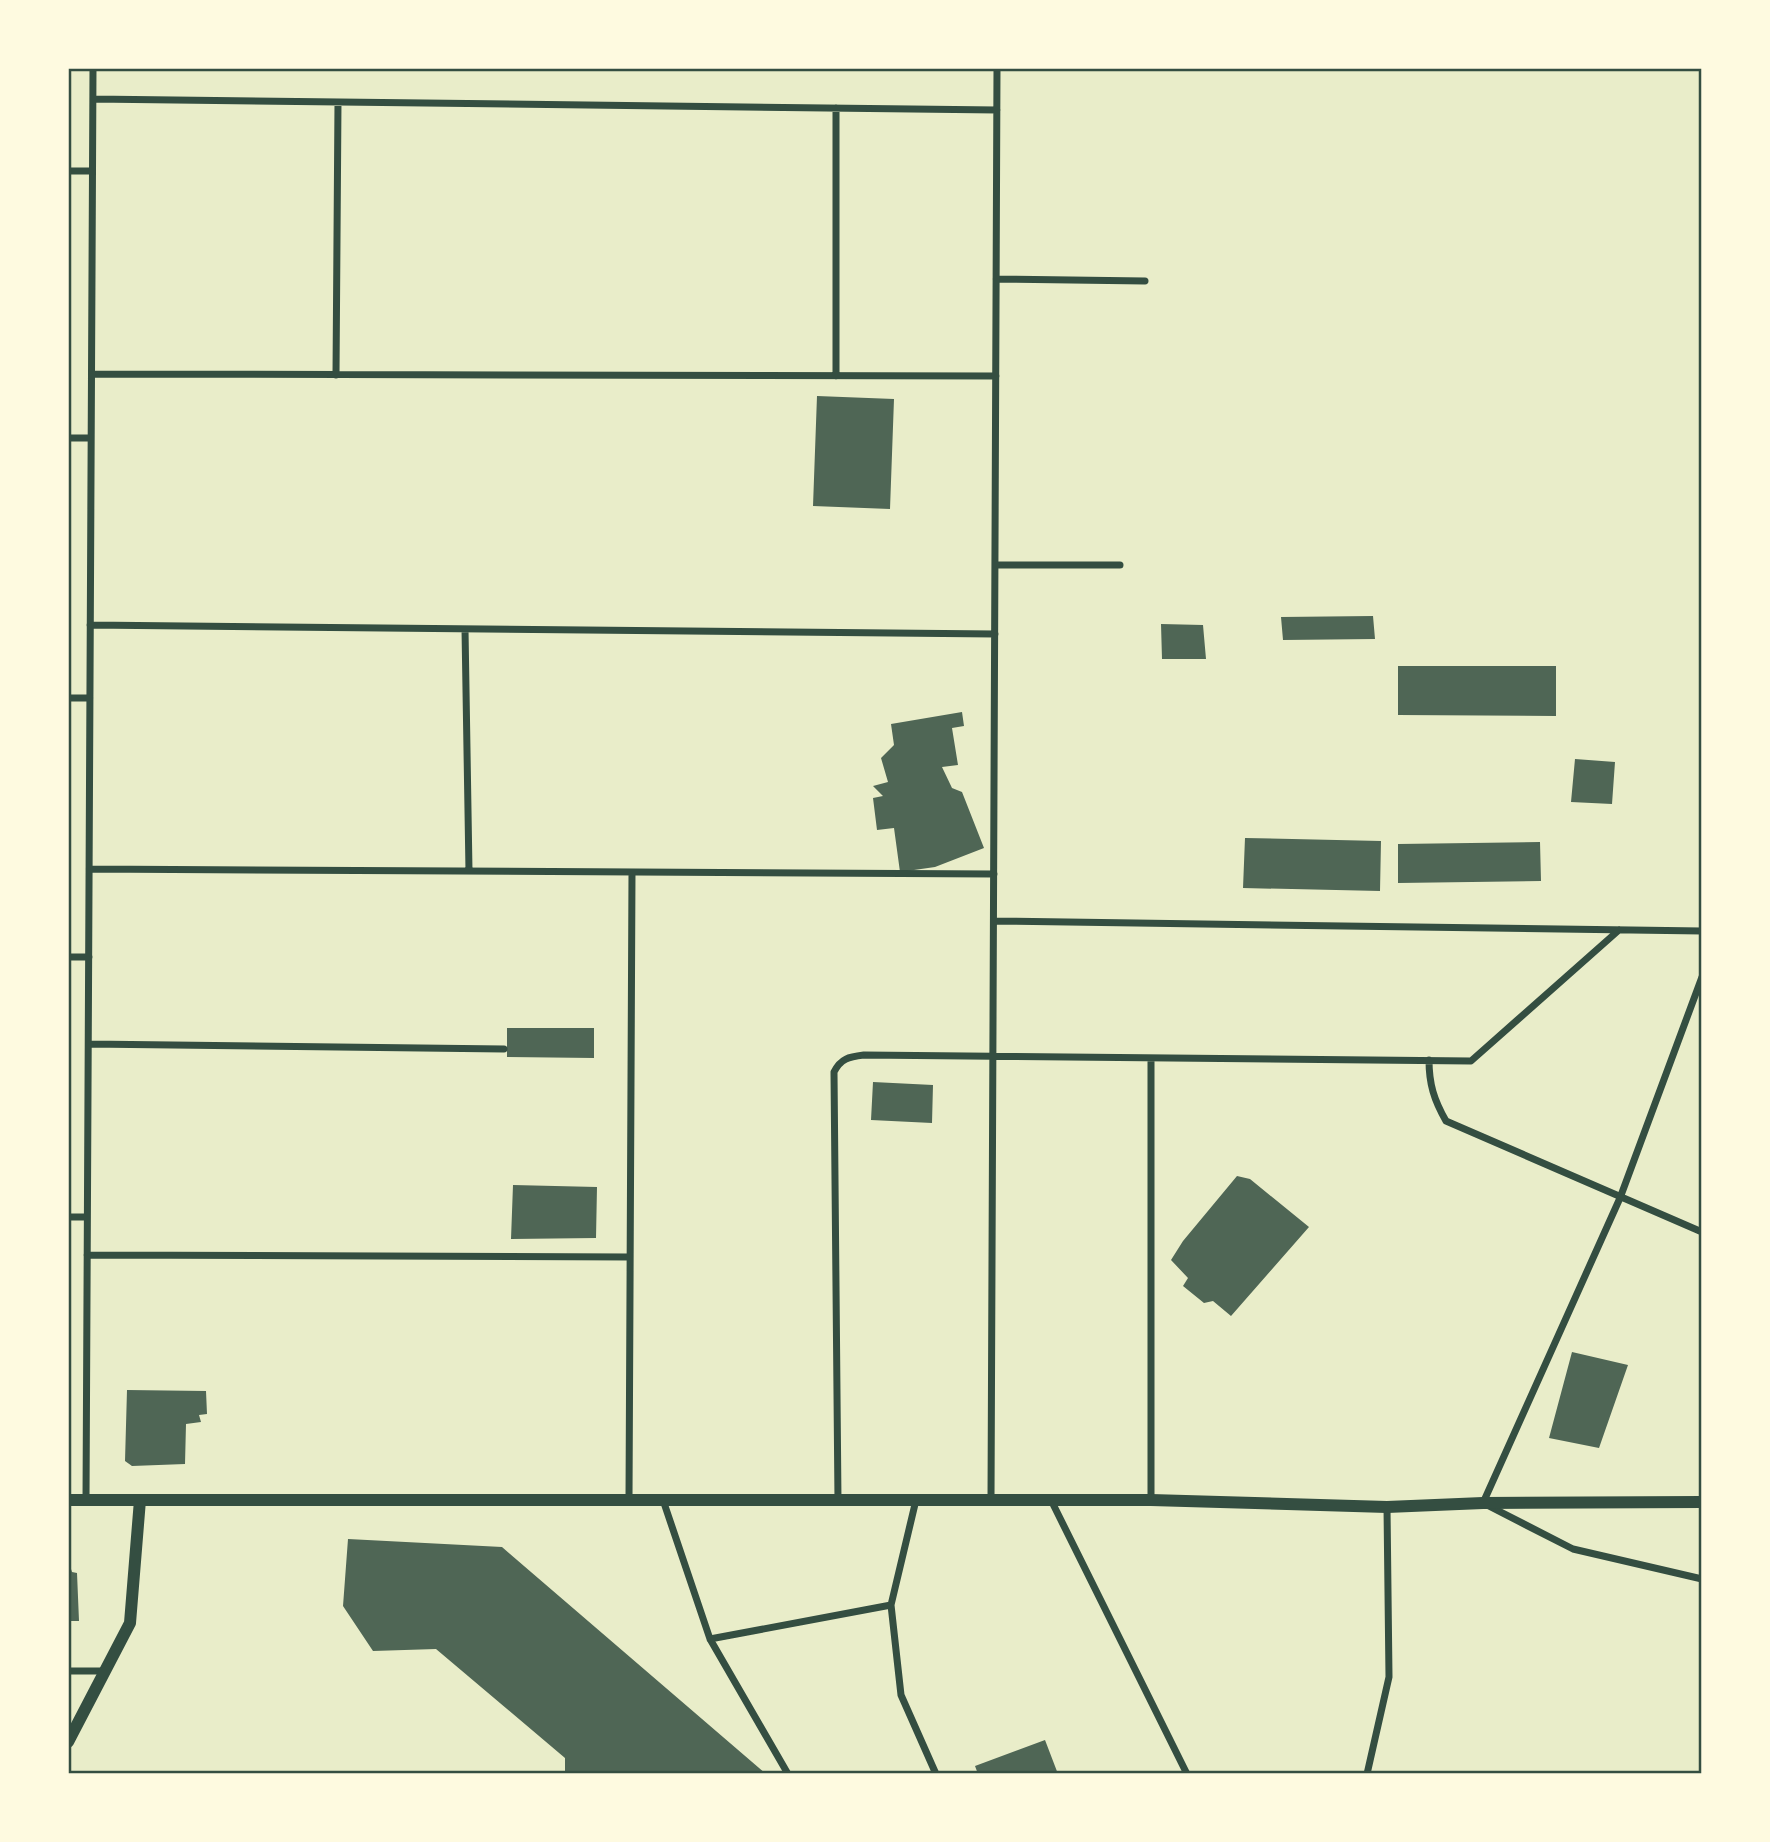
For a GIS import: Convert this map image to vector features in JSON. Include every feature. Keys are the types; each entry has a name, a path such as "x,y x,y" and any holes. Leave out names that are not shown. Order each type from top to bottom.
{"street":[{"path":"86,1500 93,68"},
{"path":"992,1500 997,68"},
{"path":"93,99 997,110"},
{"path":"336,375 338,102"},
{"path":"836,108 836,376"},
{"path":"68,171 92,171"},
{"path":"996,279 1144,281"},
{"path":"92,374 996,376"},
{"path":"68,438 92,438"},
{"path":"995,565 1120,565"},
{"path":"90,625 995,634"},
{"path":"465,629 468,871"},
{"path":"68,698 90,698"},
{"path":"89,869 994,874"},
{"path":"629,1500 632,872"},
{"path":"994,920 1702,931"},
{"path":"838,1500 834,1072 840,1061 864,1055 1471,1061 1619,930"},
{"path":"68,957 89,957"},
{"path":"1483,1503 1620,1198 1702,977"},
{"path":"89,1044 504,1049"},
{"path":"1151,1058 1151,1500"},
{"path":"1429,1060 1433,1099 1446,1121 1702,1232"},
{"path":"68,1217 87,1217"},
{"path":"87,1255 630,1257"},
{"path":"68,1500 1151,1500 1387,1507 1483,1503 1702,1502"},
{"path":"68,1742 130,1623 140,1500"},
{"path":"663,1500 710,1639 788,1774"},
{"path":"916,1500 891,1605 901,1695 936,1774"},
{"path":"1051,1500 1187,1774"},
{"path":"1483,1503 1573,1549 1702,1578"},
{"path":"1367,1774 1389,1678 1387,1507"},
{"path":"710,1639 891,1605"},
{"path":"68,1671 105,1671"}],"building":[{"path":"817,396 894,399 890,509 813,506"},
{"path":"1373,616 1375,639 1283,640 1281,617"},
{"path":"1161,624 1203,625 1206,659 1162,659"},
{"path":"1398,666 1556,666 1556,716 1398,715"},
{"path":"962,712 964,726 952,728 958,765 942,767 952,788 962,792 984,848 935,867 900,872 894,828 877,830 873,798 883,796 873,786 888,782 881,758 894,745 891,724"},
{"path":"1575,759 1615,762 1612,804 1571,802"},
{"path":"1245,838 1381,841 1380,891 1243,888"},
{"path":"1540,842 1541,881 1398,883 1398,844"},
{"path":"507,1028 594,1028 594,1058 507,1057"},
{"path":"873,1082 933,1085 932,1123 871,1120"},
{"path":"1237,1176 1250,1179 1309,1227 1231,1316 1213,1301 1204,1303 1183,1286 1188,1278 1171,1260 1183,1241"},
{"path":"513,1185 597,1187 596,1238 511,1239"},
{"path":"1572,1352 1628,1365 1599,1448 1549,1438"},
{"path":"127,1390 206,1391 207,1414 199,1415 201,1422 186,1424 185,1464 132,1466 125,1461"},
{"path":"348,1539 502,1547 766,1774 565,1774 565,1758 436,1649 373,1651 343,1606"},
{"path":"68,1560 72,1572 77,1573 79,1621 68,1621"},
{"path":"1045,1740 1058,1774 978,1774 975,1766"}]}
